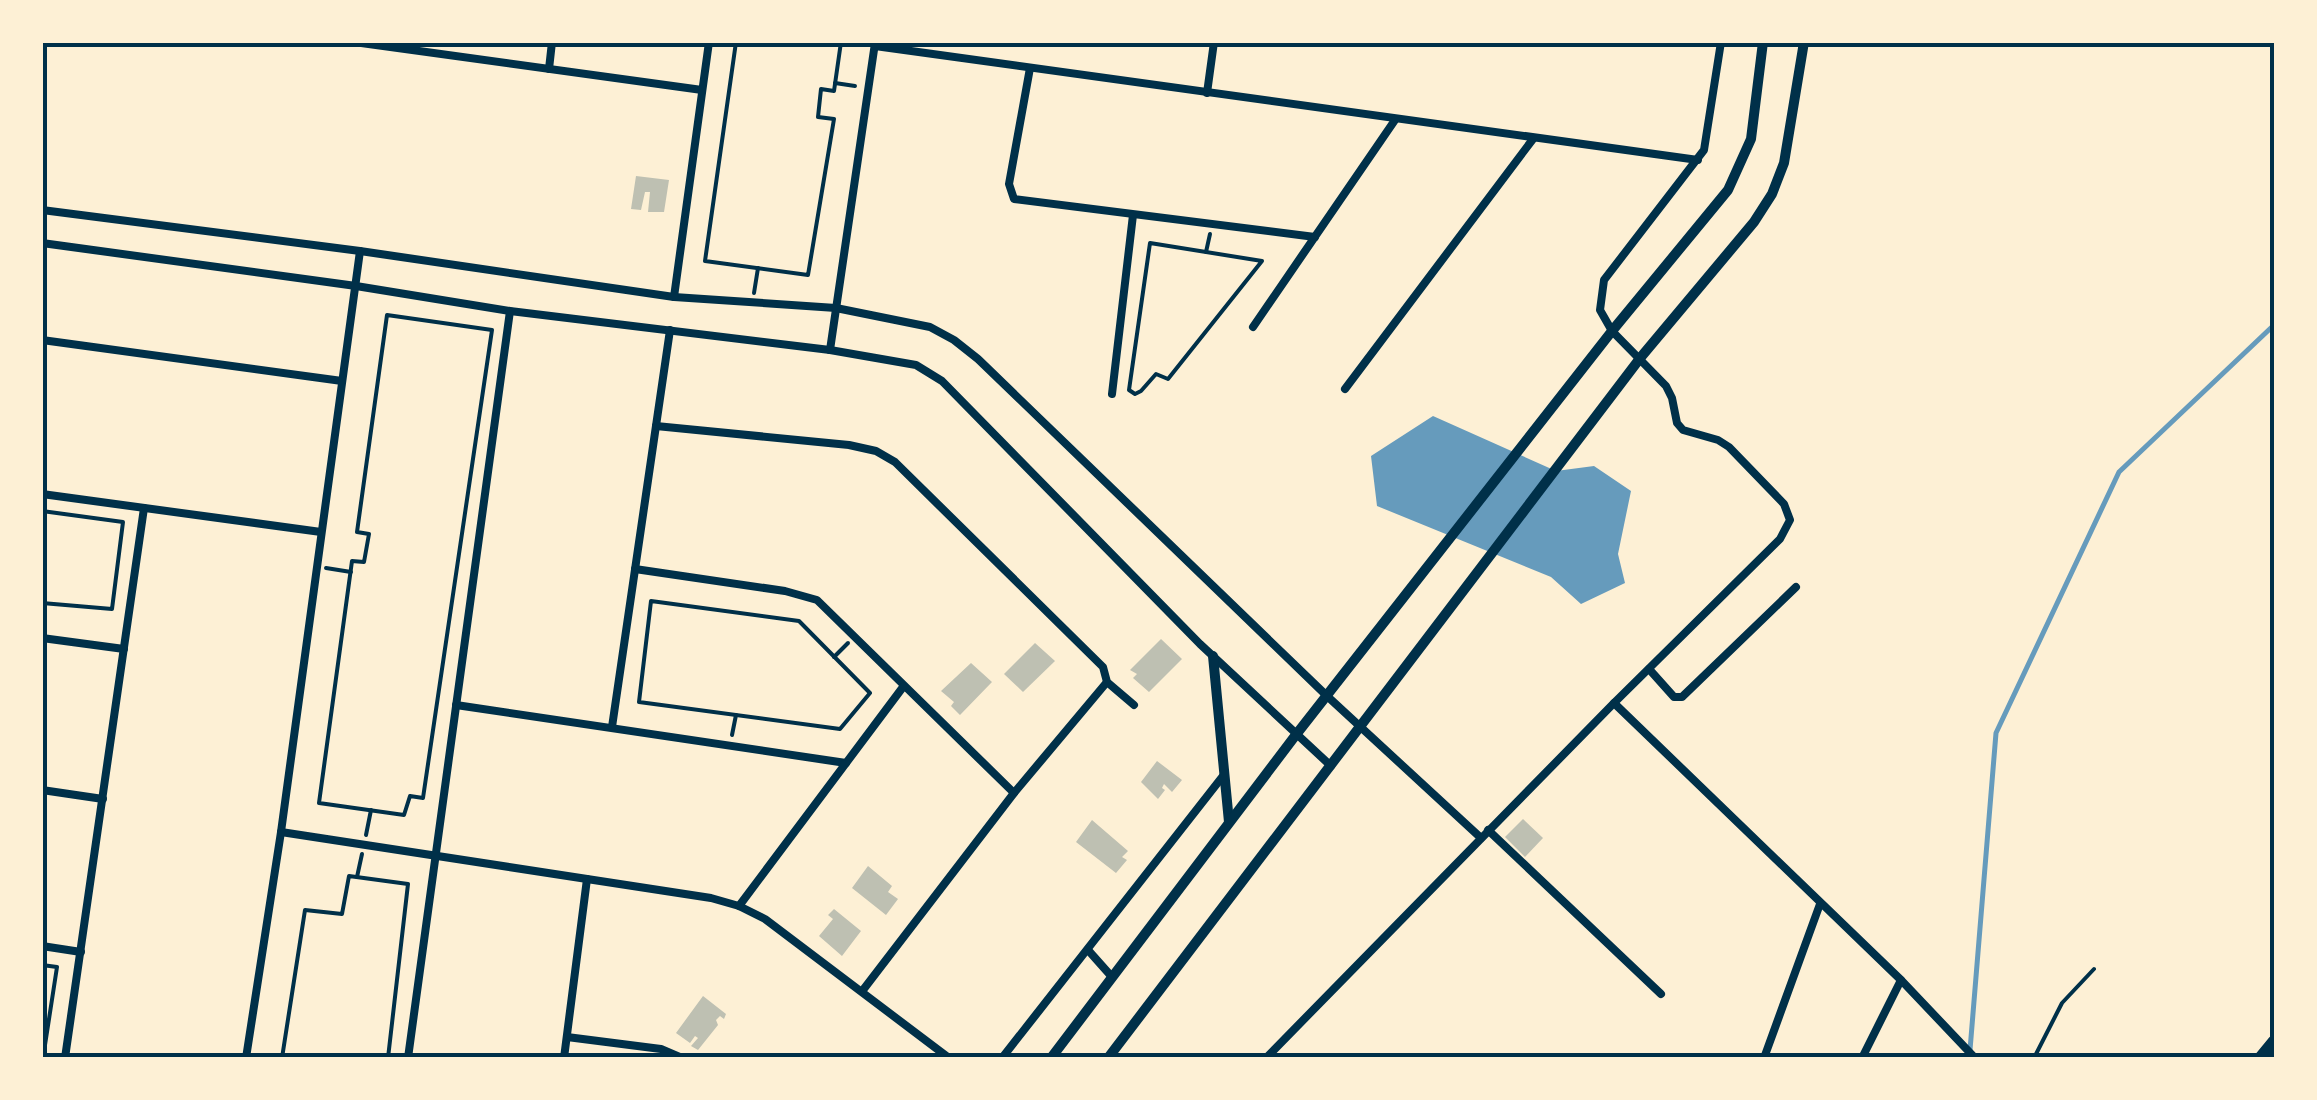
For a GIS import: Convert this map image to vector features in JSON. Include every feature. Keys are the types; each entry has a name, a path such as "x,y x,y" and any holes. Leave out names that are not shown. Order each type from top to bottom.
{"main road":[{"path":"2260,1058 2274,1042"}],"street":[{"path":"354,42 702,90"},
{"path":"548,69 552,42"},
{"path":"674,298 709,42"},
{"path":"1207,93 1214,42"},
{"path":"1266,1058 1780,539 1790,520 1784,504 1729,448 1718,440 1684,430 1677,423 1666,386 1612,332 1600,310 1604,296 1601,285 1698,160 1708,136 1721,42"},
{"path":"1051,1058 1295,736 1728,190 1751,139 1763,42"},
{"path":"1108,1058 1641,358 1754,222 1772,194 1787,148 1804,42"},
{"path":"830,350 875,44 1698,160"},
{"path":"1030,68 1010,194 1020,200 1315,237"},
{"path":"1254,327 1395,120"},
{"path":"1345,389 1533,139"},
{"path":"42,210 360,251 674,298 836,308 930,327 978,359 1327,696 1481,838"},
{"path":"1112,394 1134,215"},
{"path":"42,243 916,365 942,381 1213,656 1331,766"},
{"path":"246,1058 360,251"},
{"path":"408,1058 510,311"},
{"path":"612,727 670,330"},
{"path":"42,340 342,382"},
{"path":"656,426 850,445 885,456 913,478 1103,667 1107,682 1134,704"},
{"path":"42,494 320,532"},
{"path":"65,1058 144,508"},
{"path":"635,570 785,591 817,600 1014,794"},
{"path":"1649,669 1674,696 1682,697 1796,587"},
{"path":"42,638 124,649"},
{"path":"1213,656 1229,822"},
{"path":"863,990 1014,794 1107,682"},
{"path":"739,906 903,687"},
{"path":"1614,703 1901,980 1975,1058"},
{"path":"456,705 846,763"},
{"path":"1002,1058 1223,776"},
{"path":"42,790 102,799"},
{"path":"1488,830 1661,994"},
{"path":"280,832 711,898 739,906 766,919 950,1058"},
{"path":"564,1058 587,879"},
{"path":"1764,1058 1820,904"},
{"path":"42,946 81,952"},
{"path":"1088,950 1112,976"},
{"path":"1862,1058 1901,980"},
{"path":"567,1036 661,1049 682,1058"}],"lane":[{"path":"2034,1058 2062,1004 2094,969"}],"path":[{"path":"736,42 705,260 808,274 834,119 818,117 821,89 834,91 841,42"},
{"path":"835,83 869,87"},
{"path":"1206,252 1212,224"},
{"path":"1150,243 1206,252 1262,261 1168,379 1156,374 1135,394 1130,390 1150,243"},
{"path":"753,303 758,268"},
{"path":"387,315 492,330 423,798 410,796 404,814 320,803 351,572 352,560 364,562 369,534 357,532 387,315"},
{"path":"42,511 122,522 112,609 42,602"},
{"path":"316,566 351,572"},
{"path":"651,601 799,621 870,692 840,730 736,715 639,702 651,601"},
{"path":"730,745 736,715"},
{"path":"282,1058 305,910 342,914 349,876 408,884 388,1058"},
{"path":"42,965 57,967 43,1058"}],"water":[{"path":"1433,416 1556,471 1594,466 1631,491 1618,554 1625,583 1581,604 1551,577 1377,506 1371,456"}],"building":[{"path":"636,176 669,180 664,212 648,212 650,192 645,192 641,210 631,209"},
{"path":"1161,639 1182,659 1149,692 1130,670"},
{"path":"1035,643 1055,661 1023,692 1004,674"},
{"path":"971,663 992,682 960,715 951,706 954,702 941,691"},
{"path":"1157,761 1182,780 1172,792 1164,784 1165,790 1158,799 1141,782"},
{"path":"1523,819 1543,838 1525,857 1505,837"},
{"path":"1092,820 1128,851 1122,857 1127,860 1116,873 1076,842"},
{"path":"868,866 892,886 888,892 898,899 886,915 852,888"},
{"path":"834,909 861,931 842,956 819,936 833,919 828,915"},
{"path":"703,996 726,1014 724,1019 720,1016 716,1020 718,1025 698,1050 691,1046 698,1038 695,1036 690,1043 676,1033"}],"waterway":[{"path":"1970,1050 1996,733 2119,472 2274,325"}]}
